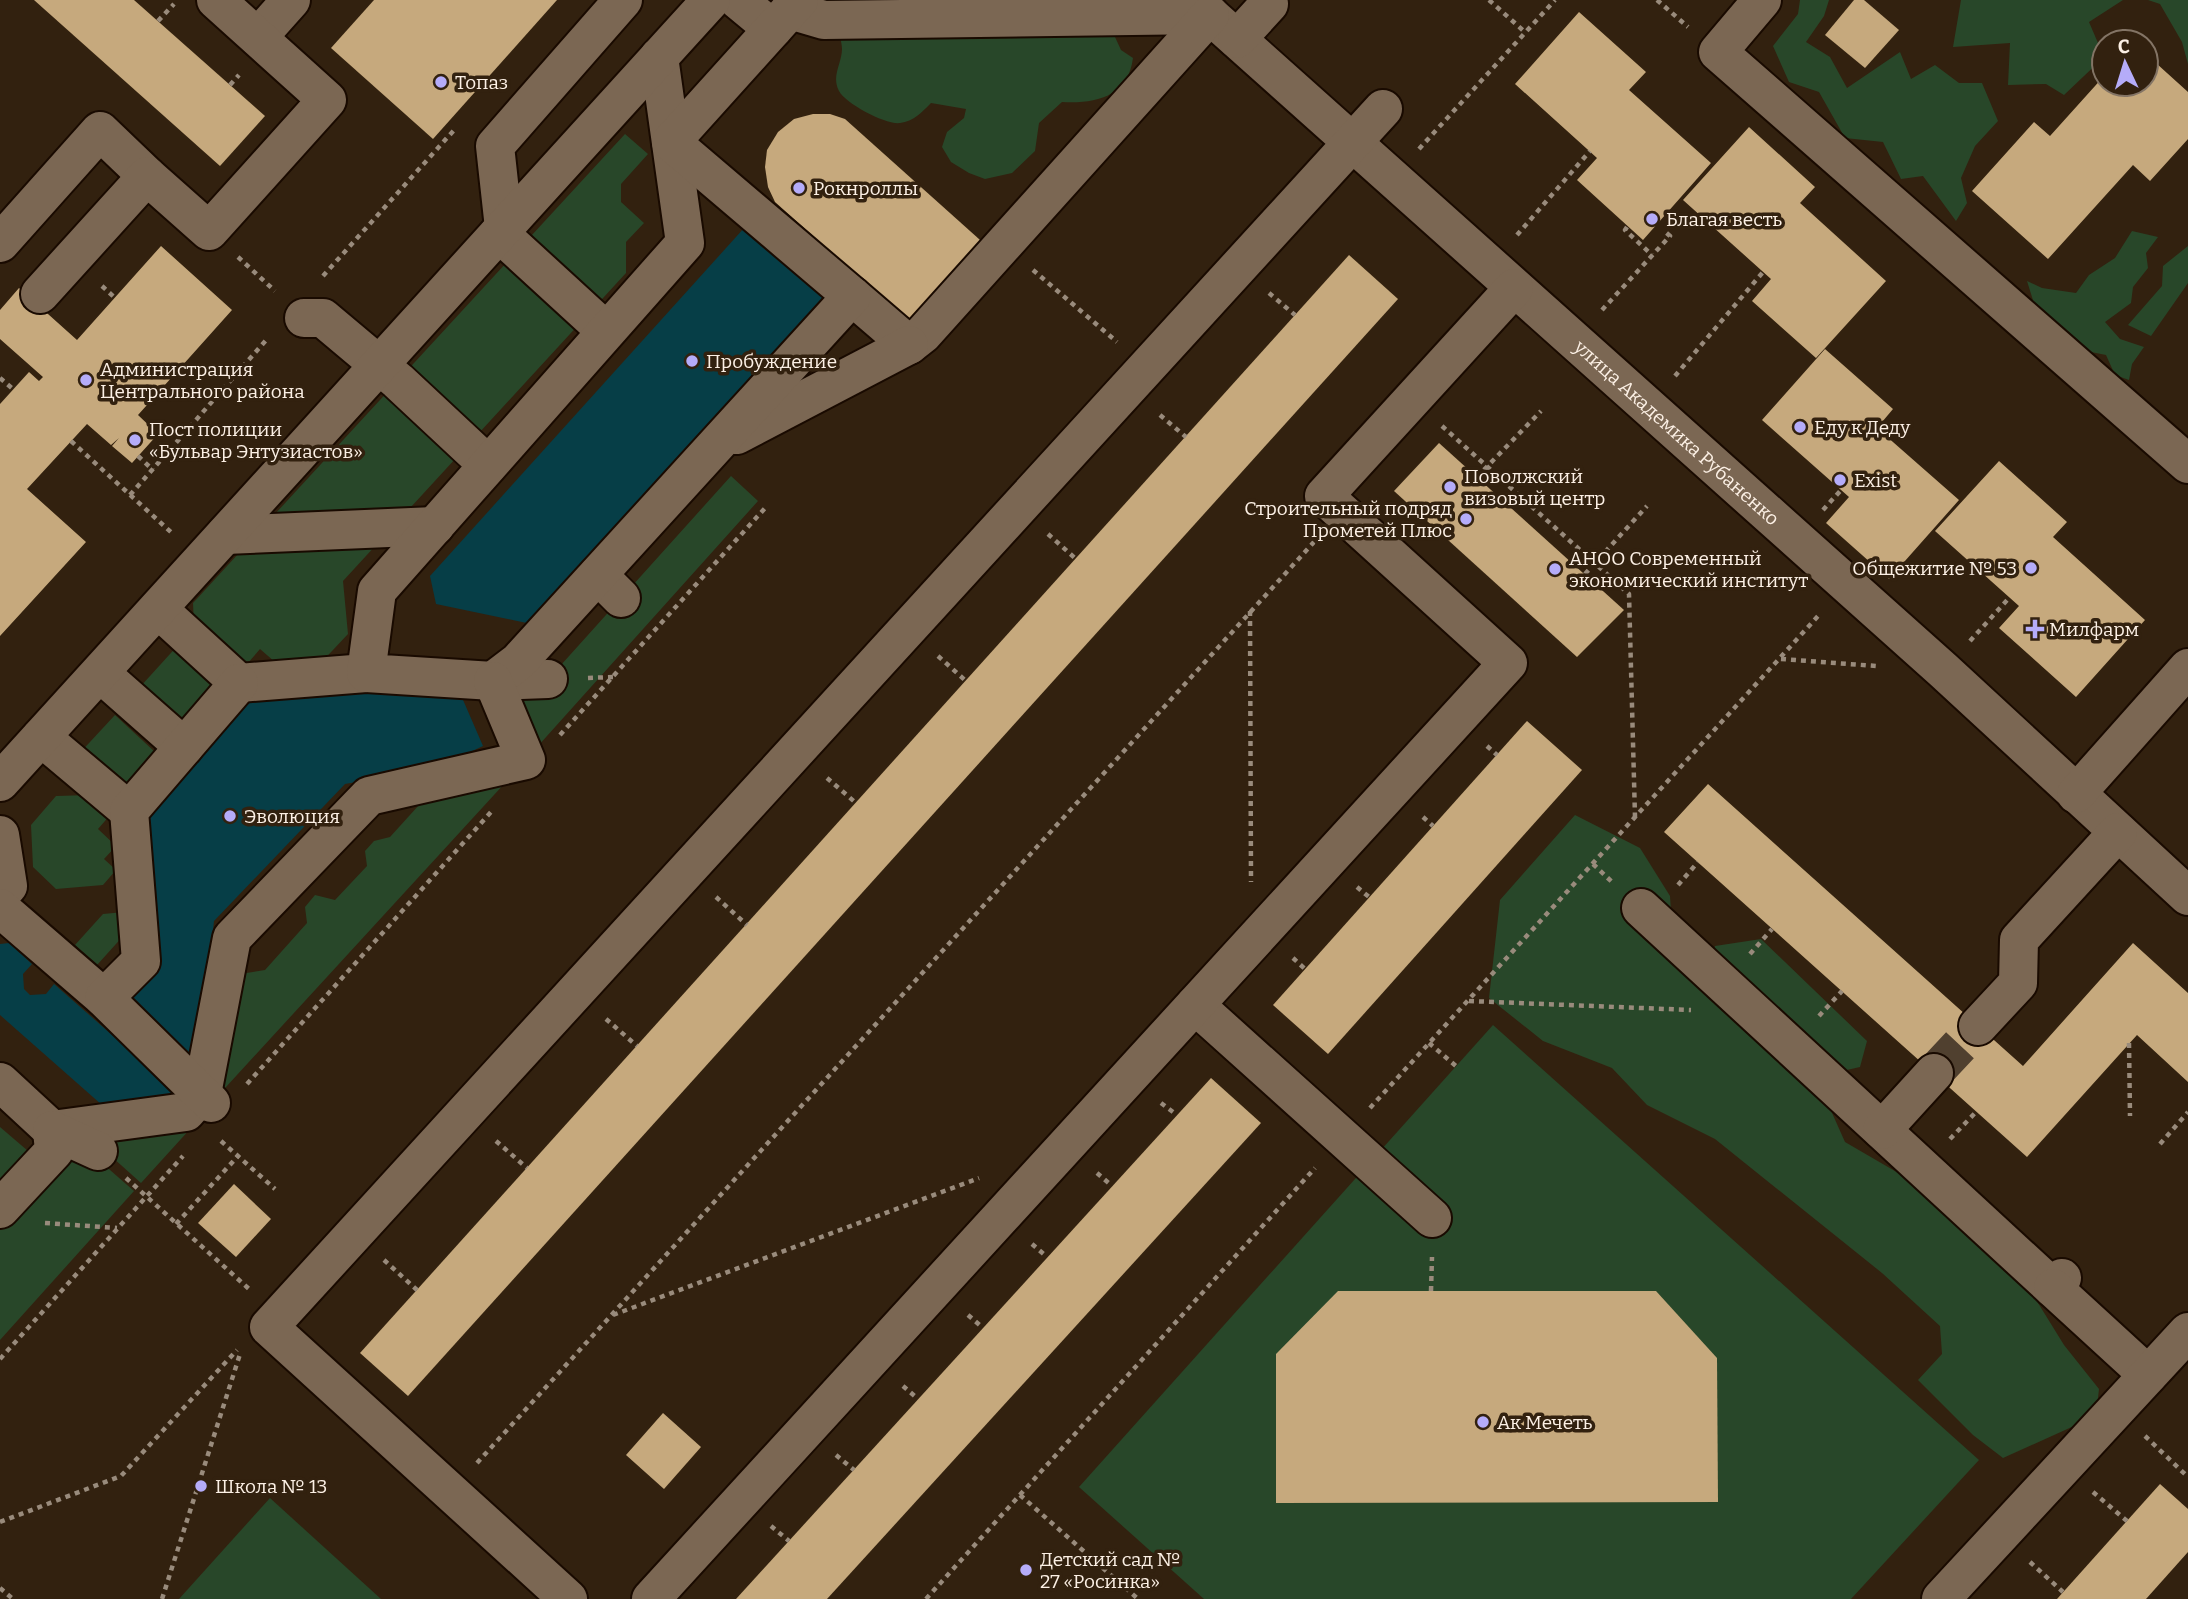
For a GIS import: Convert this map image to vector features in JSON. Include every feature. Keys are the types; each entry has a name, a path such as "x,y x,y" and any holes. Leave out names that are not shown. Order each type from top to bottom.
{"street":[{"path":"0,243 100,131 209,231 327,100 216,0"},
{"path":"258,37 291,0"},
{"path":"606,331 501,231 495,146 622,0"},
{"path":"0,782 711,0"},
{"path":"738,0 824,20 1213,18 1269,4"},
{"path":"1762,0 1718,52 2188,464"},
{"path":"671,142 787,13"},
{"path":"714,447 909,345 923,334 1213,18"},
{"name":"улица Академика Рубаненко","path":"1213,18 1943,670 2188,896"},
{"path":"366,673 377,591 685,243 659,57"},
{"path":"568,1599 269,1327 1383,109"},
{"path":"671,142 909,345"},
{"path":"40,294 147,176"},
{"path":"651,1599 1508,663 1324,496 1412,400 1502,277"},
{"path":"493,681 609,587 714,447 852,296"},
{"path":"299,313 323,318 379,365 488,466"},
{"path":"214,548 435,526"},
{"path":"158,609 239,683"},
{"path":"2076,794 2188,667"},
{"path":"100,673 184,747"},
{"path":"128,811 239,683 366,673 493,681 548,679"},
{"path":"208,1107 232,939 369,796 526,760 493,681"},
{"path":"41,737 128,811 141,961 104,998"},
{"path":"1978,1026 2018,983 2019,940 2118,832"},
{"path":"0,835 8,886 0,894"},
{"path":"0,908 104,998 141,1048 208,1107"},
{"path":"1641,908 1882,1130 2058,1283 2148,1375"},
{"path":"1195,1005 1432,1218"},
{"path":"1882,1130 1934,1073"},
{"path":"0,1082 61,1128 98,1151"},
{"path":"0,1209 54,1151 61,1128 95,1099"},
{"path":"61,1128 208,1107"},
{"path":"1941,1599 2188,1332"}],"path":[{"path":"158,21 178,0"},
{"path":"1489,0 1526,33"},
{"path":"1416,153 1555,0"},
{"path":"331,266 461,124"},
{"path":"1502,277 1590,151"},
{"path":"1627,227 1625,229 1652,255"},
{"path":"1572,341 1670,236 1663,230"},
{"path":"130,495 299,313 209,231"},
{"path":"1004,244 1146,368"},
{"path":"1647,407 1763,272"},
{"path":"0,378 13,389"},
{"path":"1412,400 1629,594 1635,818"},
{"path":"1477,477 1541,411"},
{"path":"71,441 130,495 214,548"},
{"path":"138,456 153,470"},
{"path":"1585,574 1647,506"},
{"path":"559,736 766,507"},
{"path":"450,1492 1341,512"},
{"path":"1943,670 2009,598"},
{"path":"1250,611 1252,943"},
{"path":"926,1599 1819,615"},
{"path":"1781,659 1876,666"},
{"path":"0,1359 146,1197 208,1107 495,807"},
{"path":"1468,1001 1754,1013"},
{"path":"1429,1043 1456,1066"},
{"path":"2129,1043 2130,1116"},
{"path":"208,1107 238,1156 275,1189"},
{"path":"2160,1144 2188,1112"},
{"path":"98,1151 278,1315"},
{"path":"176,1224 238,1156"},
{"path":"610,1316 988,1174"},
{"path":"41,1223 117,1228"},
{"path":"0,1522 121,1476 243,1343 162,1599"},
{"path":"2117,1410 2188,1477"},
{"path":"1020,1495 1138,1599"},
{"path":"0,1588 13,1599"}],"green space":[{"path":"819,0 1098,0 1121,50 1133,58 1130,71 1117,90 1098,99 1062,102 1039,123 1035,151 1012,173 985,179 951,162 942,147 947,132 964,118 966,109 931,103 913,118 894,123 867,113 843,96 836,80 842,54 841,43 837,30"},
{"path":"1800,0 1829,0 1824,16 1806,42 1830,57 1847,88 1900,52 1911,79 1935,65 1959,83 1982,83 1998,121 1975,146 1961,178 1967,203 1956,221 1923,176 1901,179 1883,142 1845,138 1819,92 1789,82 1773,46 1798,14"},
{"path":"1961,0 2123,0 2089,22 2092,28 2090,70 2064,95 2046,84 2008,85 2010,43 1953,47"},
{"path":"2148,0 2188,0 2188,64 2182,42 2160,4"},
{"path":"625,134 648,154 621,184 621,202 644,223 626,242 626,273 343,581 348,634 317,667 283,669 260,649 241,671 194,627 193,603"},
{"path":"2132,231 2158,237 2146,253 2148,268 2133,287 2131,303 2105,322 2120,339 2144,347 2132,364 2129,380 2115,375 2106,355 2091,352 2070,333 2036,310 2027,281 2042,288 2076,293 2089,275 2115,258"},
{"path":"2188,246 2188,283 2151,336 2128,325 2162,286 2163,266"},
{"path":"731,476 758,501 538,746 515,687 543,685"},
{"path":"180,643 222,681 182,725 140,687"},
{"path":"115,715 156,753 118,794 77,756"},
{"path":"505,783 215,1099 240,974 265,970 307,923 305,907 315,895 335,900 367,866 365,851 374,841 390,837 419,805"},
{"path":"90,795 111,814 98,829 116,846 104,859 116,870 103,885 56,889 33,867 31,825 56,796"},
{"path":"1575,815 1640,848 1670,896 1673,941 1708,985 1715,946 1761,939 1867,1041 1860,1067 1816,1077 1845,1142 1900,1174 2009,1256 2064,1345 2099,1389 2096,1416 2003,1458 1973,1435 1918,1380 1942,1354 1940,1326 1882,1273 1715,1139 1647,1105 1612,1068 1543,1041 1489,998 1500,900"},
{"path":"124,912 125,934 97,965 75,945 103,914"},
{"path":"1493,1025 1979,1460 1851,1599 1204,1599 1079,1487"},
{"path":"0,1127 35,1157 0,1196"},
{"path":"191,1128 141,1183 102,1148 100,1135"},
{"path":"63,1155 94,1156 134,1191 0,1340 0,1224"},
{"path":"270,1498 381,1599 179,1599"}],"water":[{"path":"745,227 828,302 536,625 436,604 430,576"},
{"path":"457,686 483,746 436,768 345,784 214,921 198,1065 131,995 146,802 234,699"},
{"path":"9,943 32,964 23,974 24,989 30,995 46,994 54,984 177,1092 171,1098 102,1105 0,1015 0,944"}],"building":[{"path":"34,0 134,0 265,116 220,166"},
{"path":"374,0 557,0 433,139 331,48"},
{"path":"1854,0 1864,0 1899,30 1865,68 1825,35"},
{"path":"1579,12 1646,72 1629,90 1711,163 1643,240 1577,180 1597,158 1515,84"},
{"path":"2160,67 2188,92 2188,139 2150,181 2133,165 2048,259 1972,191 2034,122 2050,136 2090,92 2090,98 2160,98"},
{"path":"813,114 830,114 845,119 989,248 916,328 775,202 768,187 765,167 767,150 778,132 794,119"},
{"path":"1749,127 1815,187 1800,203 1886,281 1816,358 1752,301 1771,279 1683,200"},
{"path":"161,246 232,310 138,415 158,434 132,463 112,446 119,438 111,445 87,424 27,489 86,542 0,636 0,404 29,372 39,381 43,377 0,339 0,310 19,288 77,340"},
{"path":"1349,255 1398,299 408,1396 360,1353"},
{"path":"1825,349 1893,409 1877,428 1959,500 1889,579 1826,523 1849,497 1762,420"},
{"path":"1439,443 1624,610 1577,657 1394,491"},
{"name":"Общежитие № 53","path":"1999,461 2067,522 2053,537 2145,620 2076,697 1999,628 2019,606 1935,531"},
{"path":"1527,721 1582,770 1328,1054 1273,1005"},
{"path":"1708,784 2023,1066 2133,943 2188,993 2188,1082 2137,1035 2027,1157 1664,832"},
{"path":"1211,1078 1261,1123 827,1599 736,1599"},
{"path":"234,1184 271,1219 236,1257 198,1223"},
{"path":"1338,1291 1656,1291 1717,1358 1718,1502 1276,1503 1276,1354"},
{"path":"663,1413 701,1447 664,1489 626,1455"},
{"path":"2160,1484 2188,1509 2188,1552 2146,1599 2057,1599"}],"tunnel":[{"path":"1934,1073 1978,1026"}],"place":[{"name":"Топаз","path":"441,82"},
{"name":"Рокнроллы","path":"799,188"},
{"name":"Благая весть","path":"1652,219"},
{"name":"Пробуждение","path":"692,361"},
{"name":"Администрация Центрального района","path":"86,380"},
{"name":"Еду к Деду","path":"1800,427"},
{"name":"Пост полиции «Бульвар Энтузиастов»","path":"135,440"},
{"name":"Exist","path":"1840,480"},
{"name":"Поволжский визовый центр","path":"1450,487"},
{"name":"Строительный подряд Прометей Плюс","path":"1466,519"},
{"name":"Общежитие № 53","path":"2031,568"},
{"name":"АНОО Современный экономический институт","path":"1555,569"},
{"name":"Милфарм","path":"2035,629"},
{"name":"Эволюция","path":"230,816"},
{"name":"Ак Мечеть","path":"1483,1422"},
{"name":"Школа № 13","path":"201,1486"},
{"name":"Детский сад № 27 «Росинка»","path":"1026,1570"}]}
